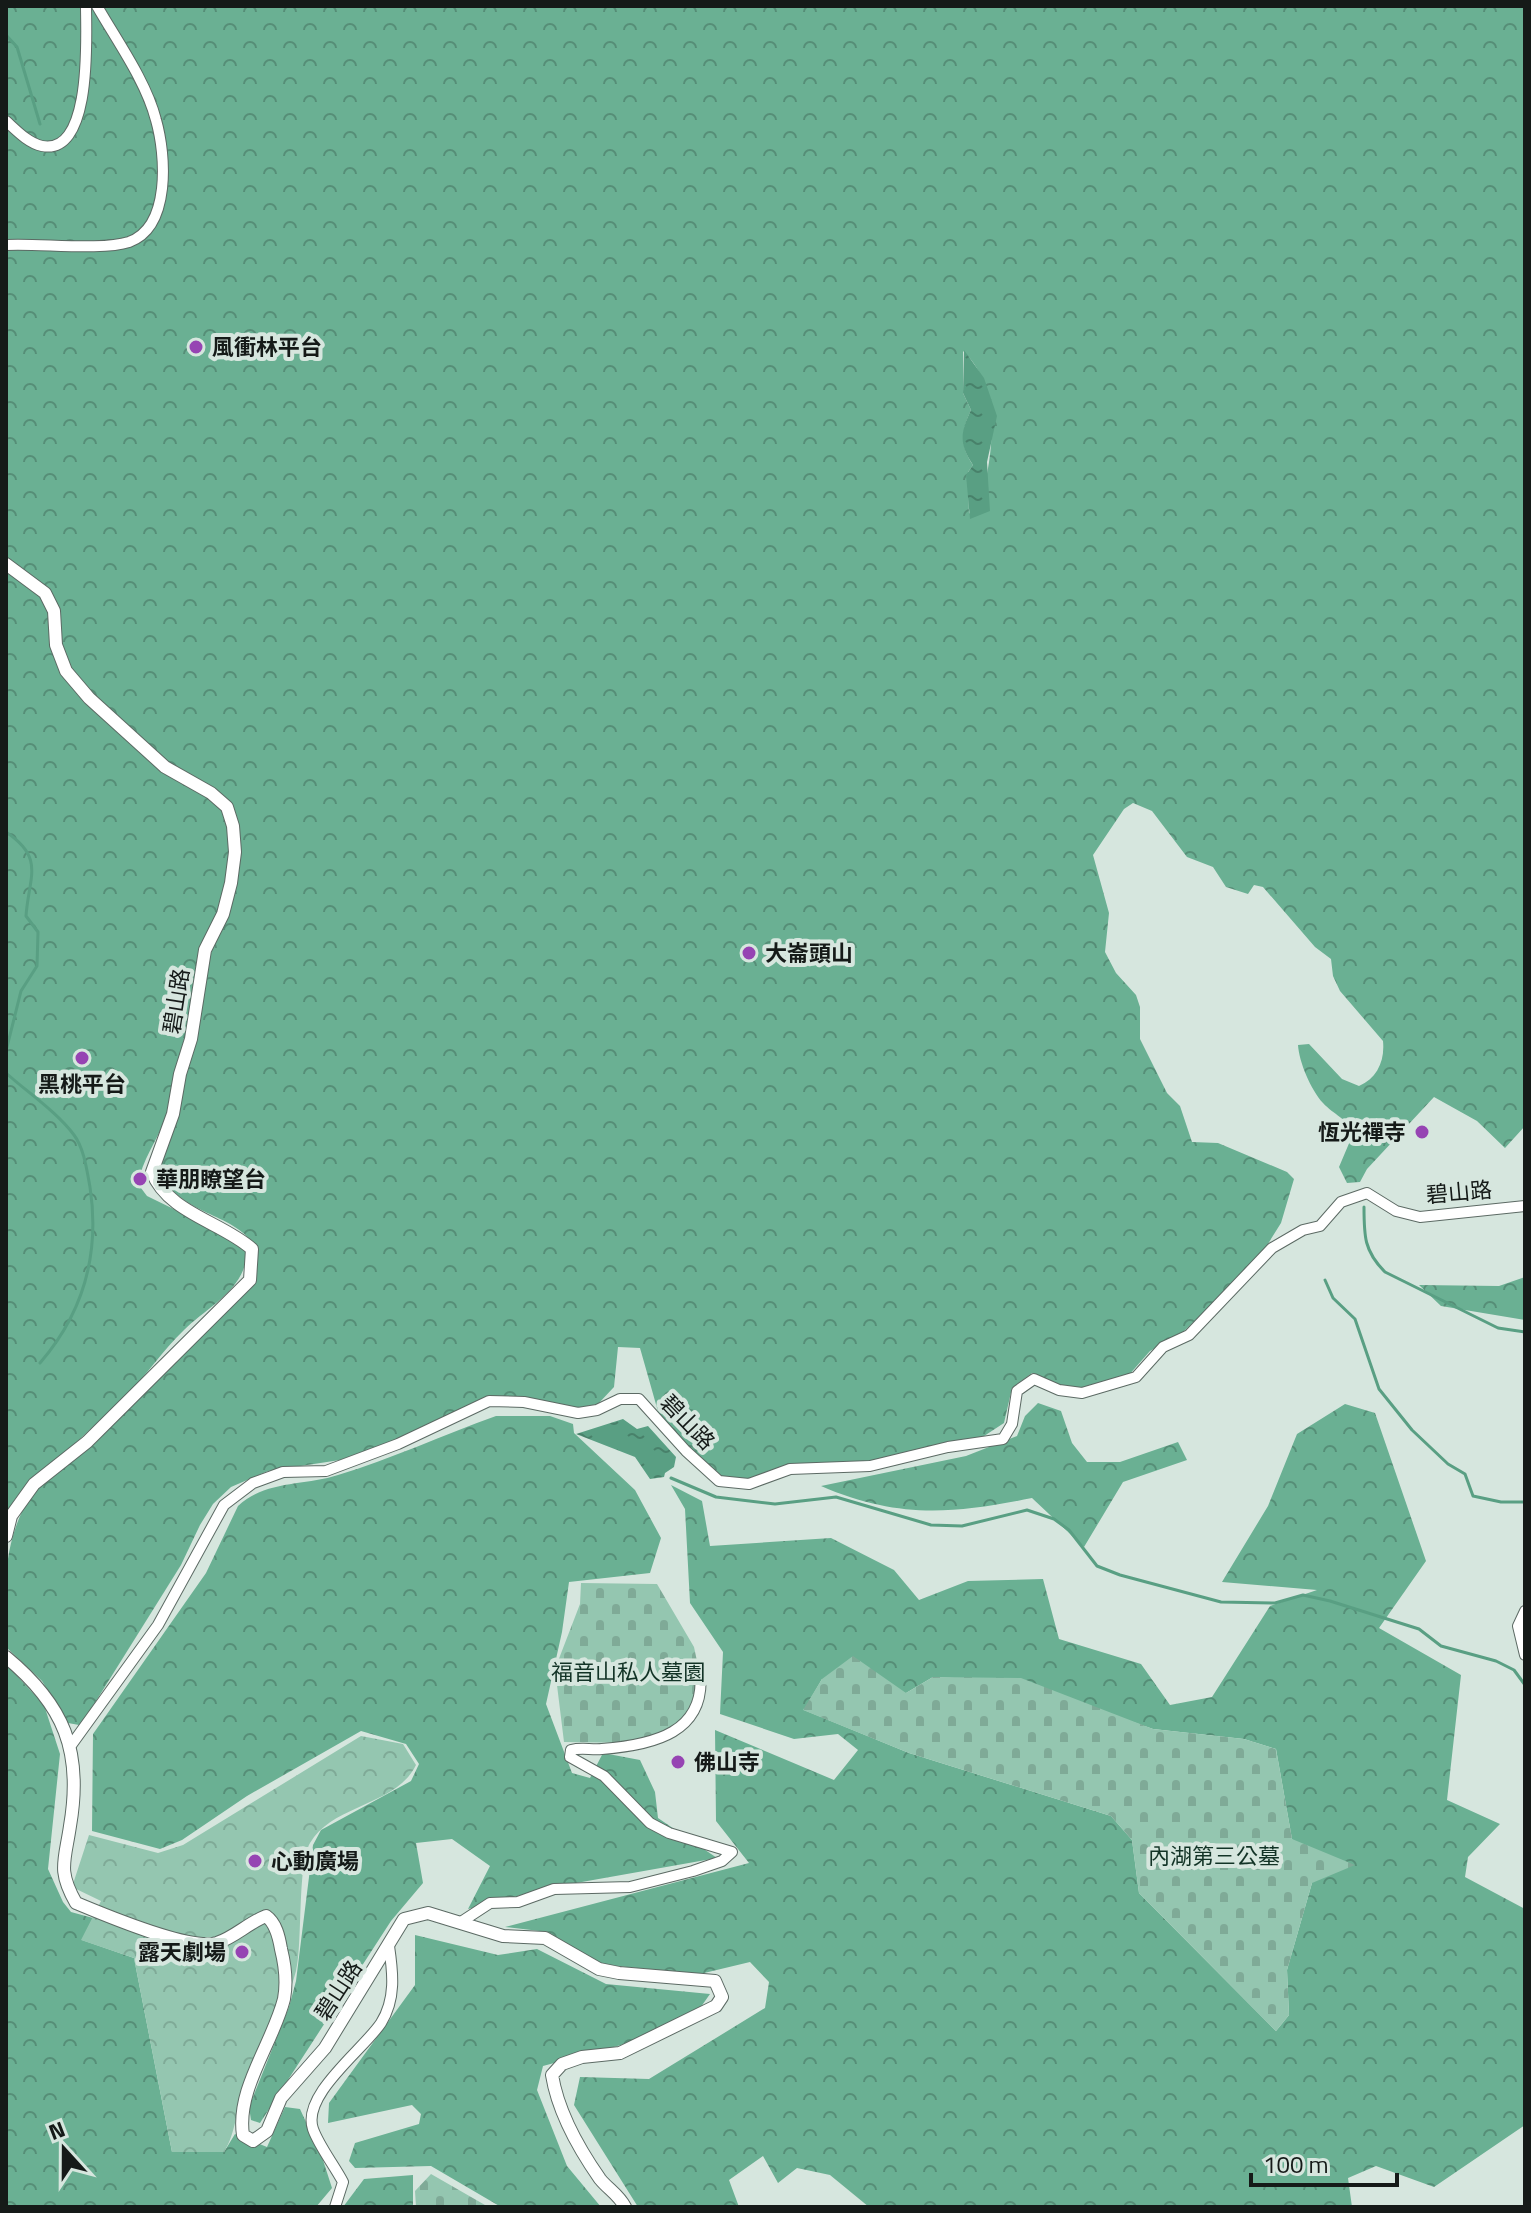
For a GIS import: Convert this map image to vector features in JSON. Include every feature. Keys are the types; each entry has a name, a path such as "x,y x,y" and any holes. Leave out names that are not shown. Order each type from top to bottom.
{"street":[{"path":"6,121 29,141 44,147 61,142 72,128 83,103 86,6"},
{"path":"6,245 110,245 129,242 147,231 156,214 161,152 156,119 97,6"},
{"name":"碧山路","path":"6,564 45,593 54,611 56,645 66,671 89,698 165,767 211,793 227,807 235,852 231,883 223,914 205,950 191,1039 180,1074 173,1114 152,1172 156,1184 171,1198 198,1217 239,1237 252,1249 250,1280 87,1442 34,1484 11,1516 6,1536"},
{"name":"碧山路","path":"72,1744 158,1625 224,1505 253,1483 283,1472 326,1471 398,1444 489,1401 524,1402 578,1413 597,1410 620,1399 639,1399 686,1451 719,1481 749,1484 790,1469 870,1466 923,1452 1003,1439 1012,1424 1017,1391 1034,1379 1059,1390 1082,1393 1136,1377 1163,1347 1189,1335 1209,1311 1278,1244 1303,1230 1320,1226 1341,1202 1367,1193 1396,1211 1420,1217 1525,1206"},
{"path":"1525,1611 1518,1626 1525,1655"},
{"name":"碧山路","path":"6,1657 46,1694 72,1744 71,1823 61,1870 76,1903 130,1924 198,1944 224,1940 266,1916 275,1926 285,1970 284,1997 246,2097 243,2135 253,2141 267,2131 281,2098 325,2048 404,1919 417,1913 461,1922 503,1936 545,1938 599,1969 639,1977 707,1978 719,1986 722,1997 716,2006 620,2053 582,2057 562,2064 552,2075 555,2097 578,2143 602,2182 625,2207"},
{"path":"461,1922 490,1903 518,1902 554,1889 630,1887 693,1871 722,1861 732,1852 669,1833 650,1823 604,1776 570,1757 571,1750 583,1747 599,1750 664,1737 678,1730 694,1716 703,1693 700,1671"},
{"path":"335,2207 343,2182 313,2128 312,2112 328,2083 381,2022 394,1984 389,1946"}],"green space":[{"path":"6,6 1525,6 1525,1126 1505,1148 1477,1121 1434,1097 1367,1169 1360,1182 1347,1183 1339,1167 1353,1134 1314,1091 1303,1067 1298,1045 1309,1044 1342,1079 1359,1086 1371,1078 1378,1068 1383,1055 1383,1041 1340,991 1333,976 1331,959 1315,947 1263,887 1254,885 1248,894 1226,887 1213,867 1187,857 1152,811 1133,803 1124,809 1093,855 1109,913 1105,952 1116,973 1136,995 1140,1007 1140,1039 1167,1093 1180,1106 1192,1142 1218,1143 1287,1172 1294,1179 1281,1223 1256,1263 1183,1332 1150,1351 1128,1376 1076,1389 1062,1387 1032,1373 1012,1388 1004,1423 978,1440 864,1464 786,1466 750,1480 718,1476 659,1415 640,1348 618,1347 614,1387 598,1404 577,1408 500,1399 478,1401 407,1436 340,1460 268,1471 231,1487 213,1504 181,1565 86,1717 79,1725 68,1723 42,1681 6,1647 7,1569 20,1515 30,1496 251,1285 255,1246 233,1226 179,1196 157,1169 212,945 227,917 236,820 121,724 71,670 60,640 57,607 6,559","holes":["963,351 974,363 987,392 992,425 986,479 969,514 968,472 973,465 963,438 971,410 963,393"]},
{"path":"6,568 39,593 50,610 50,636 105,719 225,810 229,839 228,870 216,937 177,1064 166,1117 138,1184 147,1196 231,1237 246,1251 245,1264 234,1286 176,1338 126,1395 32,1480 17,1496 6,1517"},
{"path":"1525,1277 1525,1320 1441,1306 1419,1285 1499,1286"},
{"path":"1038,1403 1061,1411 1072,1443 1087,1462 1120,1462 1178,1442 1187,1460 1123,1482 1084,1547 1032,1498 976,1508 900,1509 849,1497 821,1486 966,1456 1017,1436 1025,1416"},
{"path":"1345,1404 1375,1413 1426,1561 1379,1628 1461,1675 1447,1800 1500,1824 1468,1857 1465,1877 1525,1909 1525,2125 1434,2187 1376,2166 1348,2178 1352,2207 869,2207 830,2175 797,2168 778,2183 763,2156 729,2180 739,2207 638,2207 574,2105 580,2077 649,2079 765,2008 769,1982 750,1962 700,1974 596,1964 548,1932 505,1927 749,1863 716,1821 715,1730 834,1780 858,1750 838,1734 794,1739 720,1714 723,1652 690,1603 685,1509 671,1485 702,1501 710,1546 831,1538 894,1570 919,1600 968,1581 1043,1579 1059,1639 1141,1664 1170,1705 1212,1697 1270,1606 1317,1590 1222,1582 1268,1506 1297,1434","holes":["933,1677 974,1679 1099,1710 1153,1729 1244,1739 1276,1749 1292,1839 1312,1883 1287,1970 1289,2015 1276,2031 1139,1893 1132,1840 1111,1816 909,1753 804,1710 822,1679 906,1693"]},
{"path":"496,1416 550,1416 573,1424 574,1433 635,1490 661,1538 650,1573 569,1582 546,1704 572,1773 590,1778 603,1753 640,1760 655,1792 658,1818 717,1858 548,1888 468,1909 490,1866 452,1839 416,1843 423,1883 391,1921 260,2123 251,2120 249,2107 289,2007 296,1981 313,1845 321,1830 411,1781 419,1764 406,1744 361,1731 247,1796 182,1840 160,1849 92,1831 93,1734 206,1573 238,1506 261,1492 358,1469"},
{"name":"福音山私人墓園","path":"581,1583 657,1584 694,1647 704,1694 674,1729 638,1743 564,1742 555,1669 580,1604"},
{"name":"內湖第三公墓","path":"853,1656 906,1693 933,1677 1021,1678 1153,1729 1244,1739 1276,1749 1292,1839 1355,1865 1312,1883 1287,1970 1289,2015 1276,2031 1139,1893 1132,1840 1111,1816 909,1753 803,1710 822,1679"},
{"path":"6,1664 44,1705 60,1754 48,1869 71,1912 93,1918 82,1940 134,1958 172,2152 224,2152 235,2134 267,2147 285,2107 300,2109 332,2188 316,2207 6,2207"},
{"path":"361,1736 403,1744 416,1765 407,1779 394,1789 333,1820 310,1843 303,1869 296,1971 286,2000 245,2083 228,2144 224,2152 172,2152 134,1958 81,1940 101,1901 72,1887 89,1835 158,1853 183,1845"},
{"path":"415,1935 498,1955 537,1949 606,1984 710,1994 698,2011 621,2045 543,2066 537,2090 567,2166 601,2207 501,2207 431,2166 355,2168 349,2161 355,2143 419,2124 421,2114 412,2105 328,2123 329,2103 415,1985"},
{"path":"431,2174 487,2207 416,2207 415,2191"},
{"path":"413,2175 413,2207 343,2207 364,2179"}],"water":[{"path":"964,350 984,378 997,416 987,462 990,511 970,519 966,475 973,465 965,451 963,438 971,410 963,393"},
{"path":"623,1419 637,1429 648,1426 676,1457 674,1467 664,1477 650,1479 635,1457 576,1434"}],"waterway":[{"path":"6,35 17,47 40,124"},
{"path":"6,832 18,841 30,859 32,869 26,916 38,932 37,966 21,991 6,1051"},
{"path":"6,1073 51,1110 74,1135 83,1153 93,1211 90,1258 78,1302 55,1344 40,1363"},
{"path":"1364,1207 1367,1242 1373,1257 1385,1272 1498,1328 1525,1332"},
{"path":"1325,1280 1333,1298 1355,1319 1379,1389 1412,1430 1448,1464 1465,1474 1473,1496 1501,1502 1525,1502"},
{"path":"671,1478 716,1497 775,1504 836,1497 931,1525 962,1526 1027,1510 1054,1519 1069,1530 1097,1566 1120,1575 1221,1602 1275,1603 1303,1595 1330,1601 1419,1629 1441,1646 1496,1661 1514,1670 1525,1685"}],"place":[{"name":"風衝林平台","path":"196,347"},
{"name":"大崙頭山","path":"749,953"},
{"name":"黑桃平台","path":"82,1058"},
{"name":"恆光禪寺","path":"1422,1132"},
{"name":"華朋瞭望台","path":"140,1179"},
{"name":"佛山寺","path":"678,1762"},
{"name":"心動廣場","path":"255,1861"},
{"name":"露天劇場","path":"242,1952"}]}
